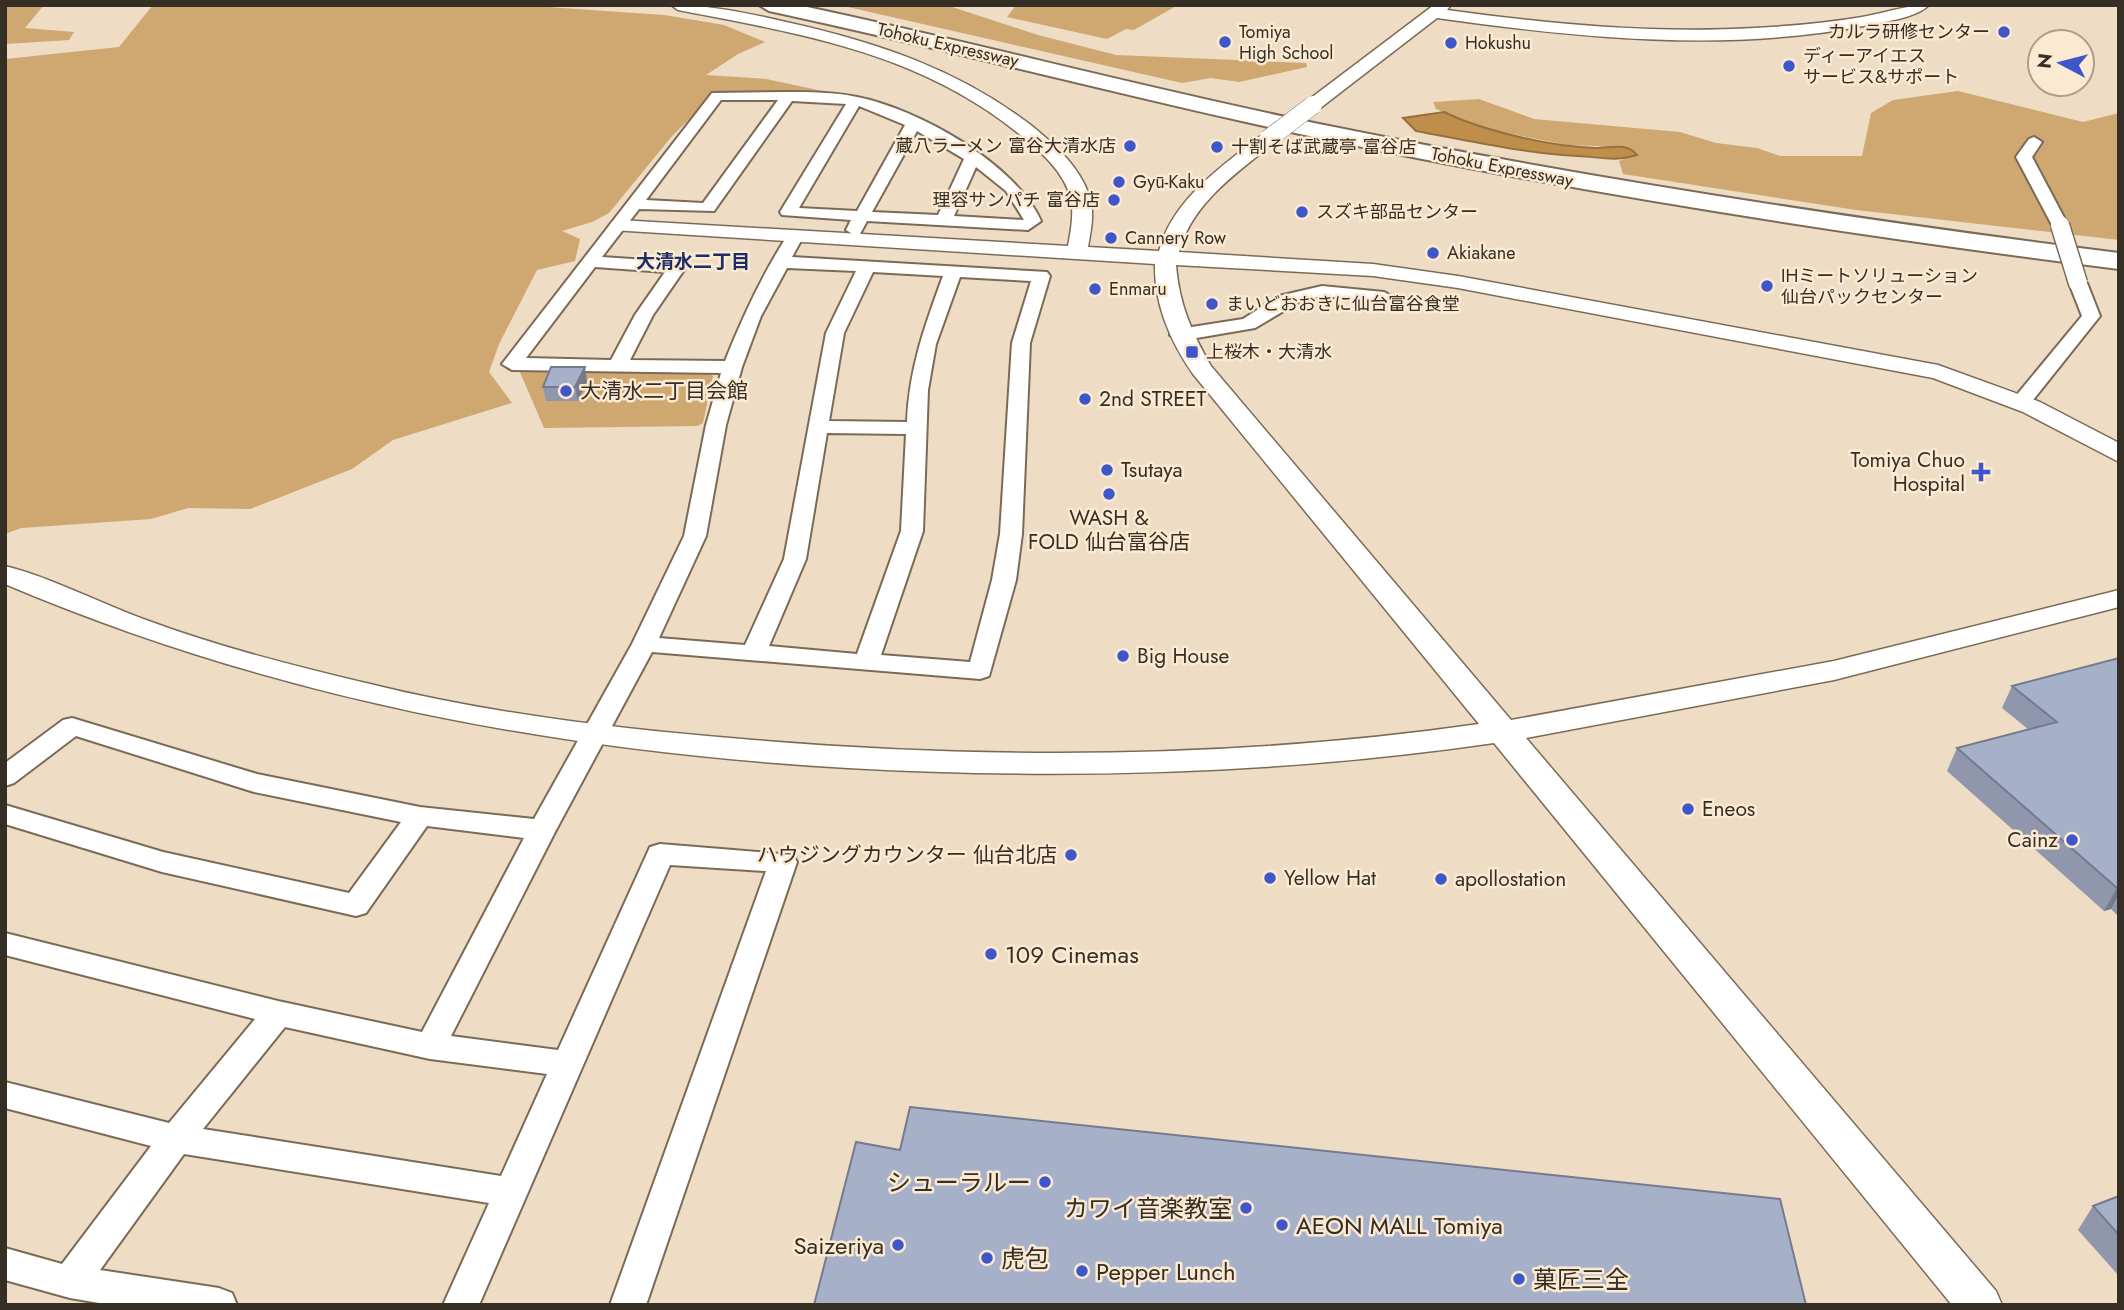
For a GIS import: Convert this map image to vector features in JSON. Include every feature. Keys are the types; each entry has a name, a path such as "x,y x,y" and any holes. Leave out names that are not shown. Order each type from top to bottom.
{"highway":[{"name":"Tohoku Expressway","path":"769,5 1313,130 1462,160 1795,217 2119,261"},
{"name":"Tohoku Expressway","path":"807,5 1324,122 1565,169 1837,214 2119,251"}],"street":[{"path":"678,5 835,38 888,53 942,74 989,99 1046,147 1072,179 1082,209 1077,252"},
{"path":"1922,5 1826,27 1720,35 1591,32 1439,9 1268,139 1192,203 1180,220 1167,257 1166,295 1179,335 1201,369 1980,1305"},
{"path":"732,367 512,364 717,96 855,101 912,124 972,159 1015,191 1033,221 1028,225 788,212 855,101"},
{"path":"636,204 708,208 787,98"},
{"path":"849,240 912,124"},
{"path":"2022,401 2091,316 2060,225 2024,157 2034,142"},
{"path":"944,221 972,159"},
{"path":"619,226 1341,267 1458,282 1902,364 1970,382 2022,401 2051,414 2119,454"},
{"path":"430,1046 542,831 644,645 695,536 716,425 732,367 752,316 795,237"},
{"path":"592,262 677,267 644,315 617,366"},
{"path":"644,645 980,671 1004,580 1011,534 1021,343 1041,276 780,262"},
{"path":"754,652 795,559 803,526 816,427 835,333 867,267"},
{"path":"867,661 912,531 915,428 927,344 953,272"},
{"path":"1179,335 1248,324 1285,300 1301,294 1322,291 1384,298"},
{"path":"816,427 915,428"},
{"path":"5,574 152,632 241,661 402,701 595,733 778,752 916,761 1062,764 1213,760 1341,750 1502,731 1795,679 2119,598"},
{"path":"5,777 72,726 254,783 420,816 542,831"},
{"path":"5,814 162,862 356,905 420,816"},
{"path":"461,1305 660,854 783,862 628,1305"},
{"path":"5,944 278,1013 430,1046 566,1064"},
{"path":"70,1282 176,1139 278,1013"},
{"path":"5,1096 176,1139 510,1192"},
{"path":"5,1264 70,1282 219,1305"}],"shaded area":[{"path":"5,5 44,5 25,28 74,32 69,40 5,44"},
{"path":"153,5 519,5 664,15 724,25 765,42 738,54 706,75 766,79 846,96 715,94 673,135 609,213 592,222 562,231 580,239 575,261 537,270 499,344 489,372 512,403 393,440 352,469 250,509 188,508 151,519 21,528 5,534 5,59 119,47"},
{"path":"839,5 946,5 1038,35 1116,55 1306,63 1307,67 1239,82 1211,78 1182,83"},
{"path":"1016,5 1178,5 1134,30 1126,29 1107,39 1007,17"},
{"path":"1958,91 2083,122 2119,113 2119,240 1856,210 1623,174 1619,161 1636,155 1624,147 1568,145 1486,129 1436,109 1433,102 1479,99 1534,119 1680,132 1716,143 1757,148 1780,156 1862,156 1871,113 1893,100"},
{"path":"1444,112 1518,137 1579,147 1623,147 1637,155 1608,158 1517,149 1416,131 1403,118"},
{"path":"519,370 706,372 713,376 703,423 697,426 544,428"}],"building":[{"path":"551,367 585,367 575,387 543,387"},
{"name":"Cainz","path":"2119,658 2117,888 1957,748 2057,722 2012,686"},
{"name":"AEON MALL Tomiya","path":"910,1107 1780,1199 1806,1305 814,1305 856,1142 900,1150"},
{"path":"2119,1196 2119,1235 2093,1206"}],"place":[{"name":"カルラ研修センター","path":"2004,32"},
{"name":"Tomiya High School","path":"1225,42"},
{"name":"Hokushu","path":"1451,43"},
{"name":"ディーアイエス サービス&サポート","path":"1789,66"},
{"name":"蔵八ラーメン 富谷大清水店","path":"1130,146"},
{"name":"十割そば武蔵亭 富谷店","path":"1217,147"},
{"name":"Gyū-Kaku","path":"1119,182"},
{"name":"理容サンパチ 富谷店","path":"1114,200"},
{"name":"スズキ部品センター","path":"1302,212"},
{"name":"Cannery Row","path":"1111,238"},
{"name":"Akiakane","path":"1433,253"},
{"name":"IHミートソリューション 仙台パックセンター","path":"1767,286"},
{"name":"Enmaru","path":"1095,289"},
{"name":"まいどおおきに仙台富谷食堂","path":"1212,304"},
{"name":"上桜木・大清水","path":"1192,352"},
{"name":"大清水二丁目会館","path":"566,391"},
{"name":"2nd STREET","path":"1085,399"},
{"name":"Tsutaya","path":"1107,470"},
{"name":"Tomiya Chuo Hospital","path":"1981,472"},
{"name":"WASH & FOLD 仙台富谷店","path":"1109,494"},
{"name":"Big House","path":"1123,656"},
{"name":"Eneos","path":"1688,809"},
{"name":"Cainz","path":"2072,840"},
{"name":"ハウジングカウンター 仙台北店","path":"1071,855"},
{"name":"Yellow Hat","path":"1270,878"},
{"name":"apollostation","path":"1441,879"},
{"name":"109 Cinemas","path":"991,954"},
{"name":"シューラルー","path":"1045,1182"},
{"name":"カワイ音楽教室","path":"1246,1208"},
{"name":"AEON MALL Tomiya","path":"1282,1225"},
{"name":"Saizeriya","path":"898,1245"},
{"name":"虎包","path":"987,1258"},
{"name":"Pepper Lunch","path":"1082,1271"},
{"name":"菓匠三全","path":"1519,1279"}],"district":[{"name":"大清水二丁目","path":"693,261"}]}
